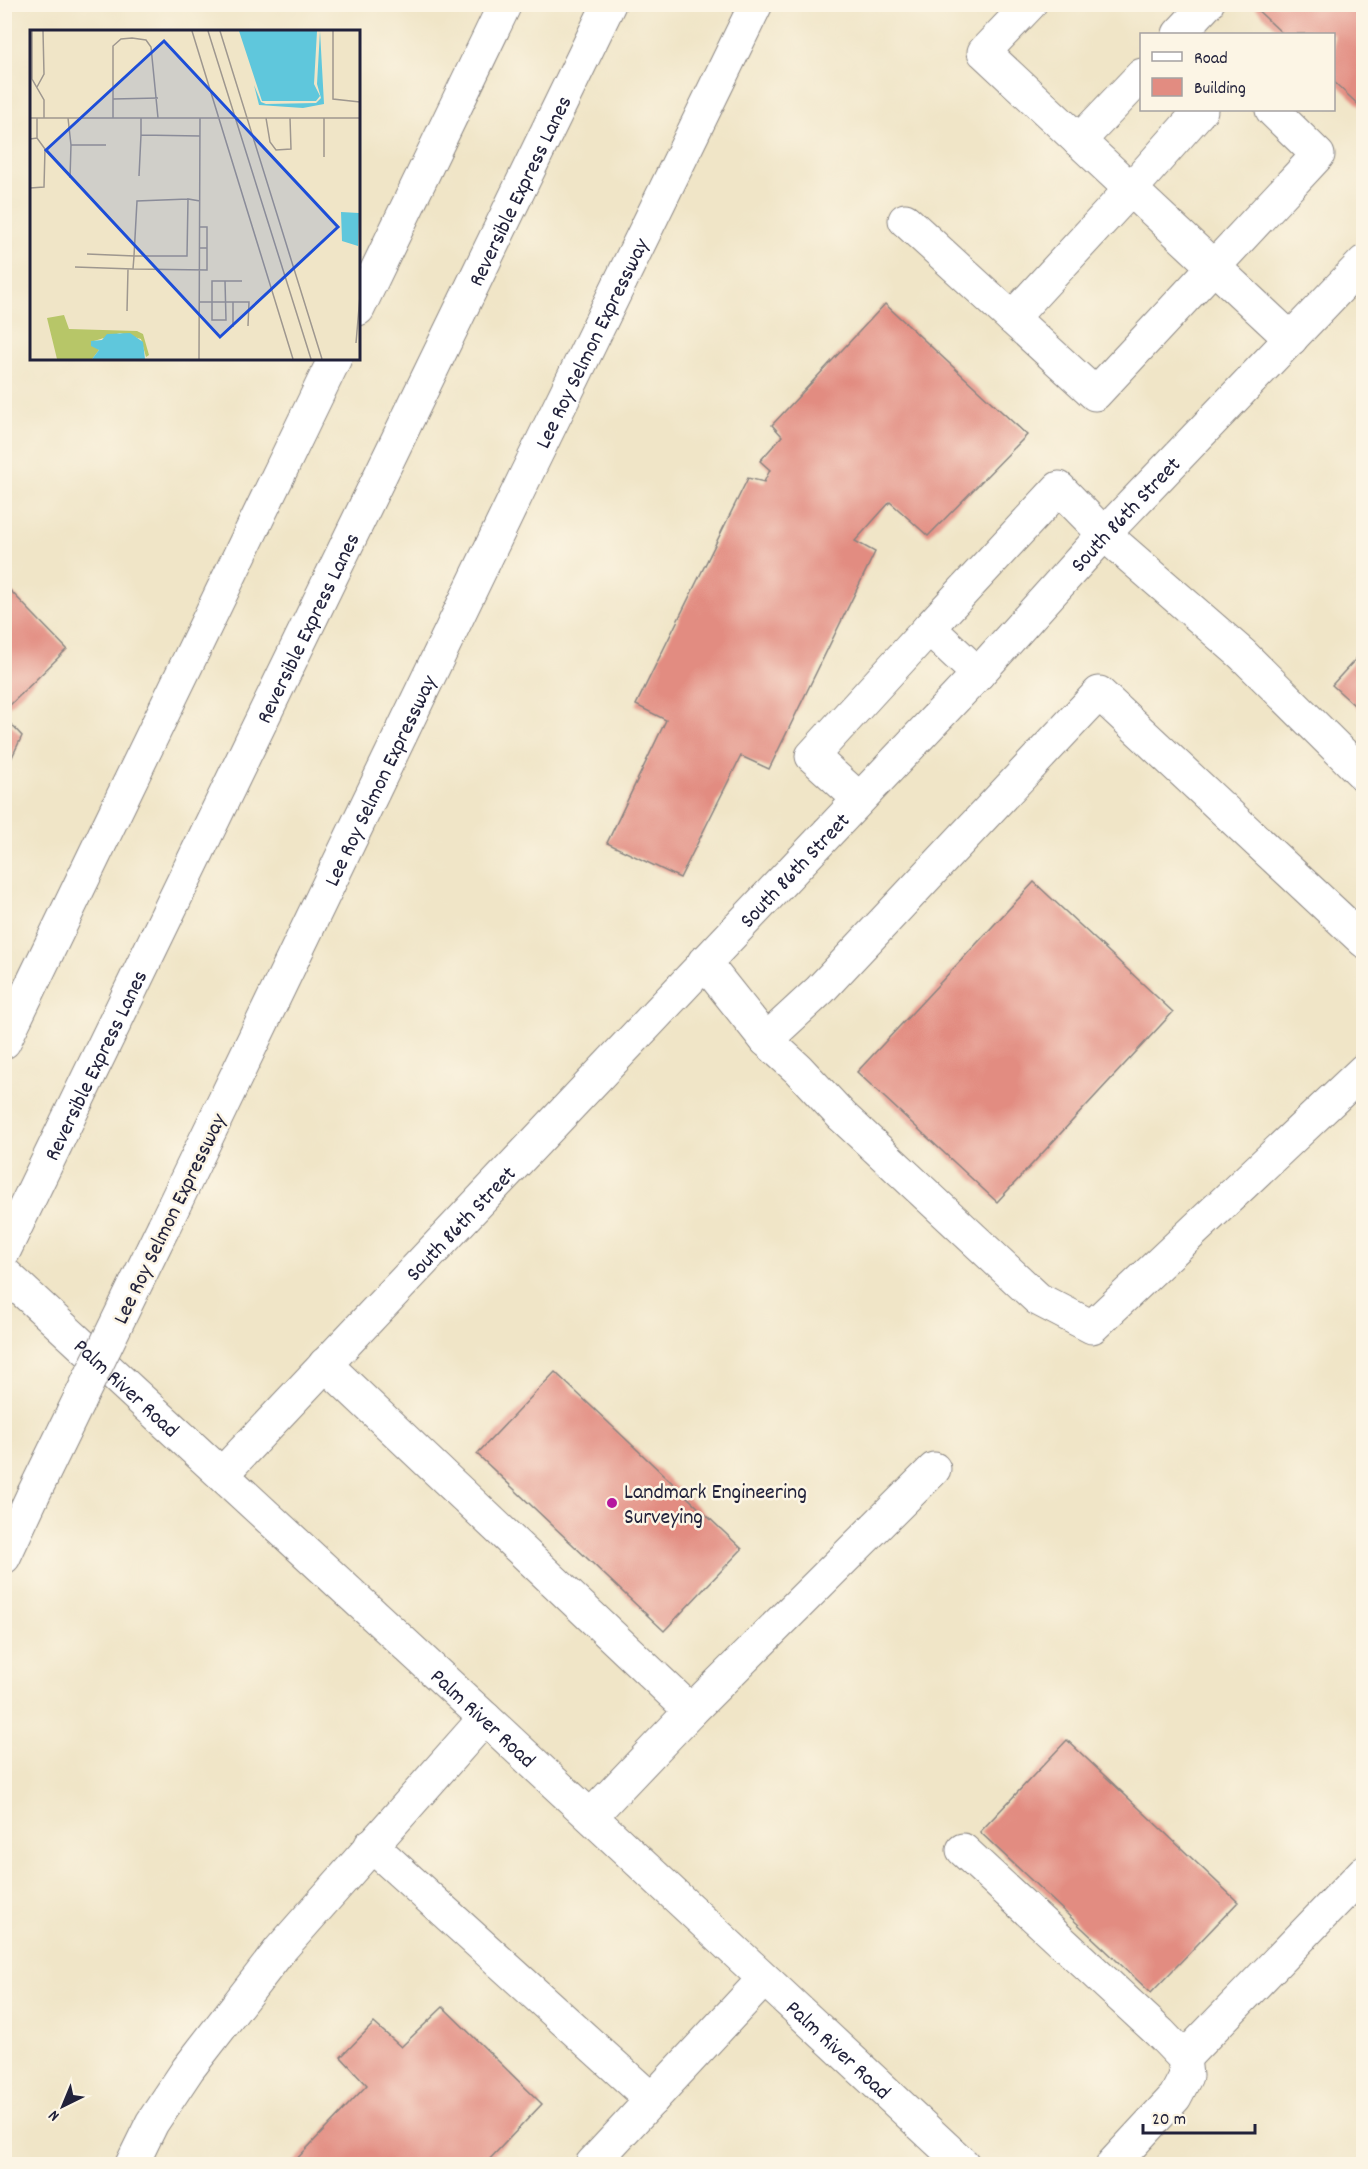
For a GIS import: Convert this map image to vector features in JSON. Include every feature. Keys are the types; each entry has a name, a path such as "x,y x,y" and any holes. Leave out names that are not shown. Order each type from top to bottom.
{"main road":[{"path":"360,305 505,4"},
{"name":"Reversible Express Lanes","path":"4,1251 609,4"},
{"name":"Lee Roy Selmon Expressway","path":"4,1557 528,470 756,4"},
{"path":"1030,4 984,52 1291,339"},
{"path":"1180,33 1207,4"},
{"path":"1079,141 1140,77"},
{"path":"1011,318 1200,111"},
{"path":"905,220 1095,394 1318,155 1273,111"},
{"name":"South 86th Street","path":"222,1474 858,798 978,674 1104,534 1364,262"},
{"path":"4,1042 334,360"},
{"path":"858,798 812,756 1059,488 1104,534 1242,654 1364,775"},
{"path":"929,628 978,674"},
{"path":"766,1040 820,990 1099,693 1364,941"},
{"path":"704,962 766,1040 798,1069 842,1116 1038,1299 1092,1327 1364,1070"},
{"name":"Palm River Road","path":"4,1273 963,2164"},
{"path":"325,1364 691,1711"},
{"path":"591,1816 691,1711 934,1469"},
{"path":"132,2164 152,2123 188,2069 280,1950 485,1718"},
{"path":"371,1845 652,2100"},
{"path":"963,1850 1160,2032 1184,2058 1185,2076 1175,2097 1113,2164"},
{"path":"1184,2058 1364,1872"},
{"path":"592,2164 764,1979"}],"building":[{"path":"1251,4 1364,4 1364,110 1335,83 1335,33 1282,33"},
{"path":"885,304 1027,435 928,536 890,502 855,541 875,552 769,769 741,756 680,878 607,843 666,720 636,705 748,478 764,482 770,470 760,461 782,436 772,425"},
{"path":"4,584 67,649 4,711"},
{"path":"1364,650 1364,714 1332,685"},
{"path":"4,717 22,736 4,774"},
{"path":"1034,882 1173,1012 997,1202 857,1072"},
{"path":"555,1372 742,1549 664,1631 477,1454"},
{"path":"1067,1740 1238,1902 1151,1993 980,1832"},
{"path":"443,2007 542,2104 485,2164 292,2164 367,2085 341,2057 374,2023 401,2047"}],"place":[{"name":"Landmark Engineering Surveying","path":"612,1503"}]}
